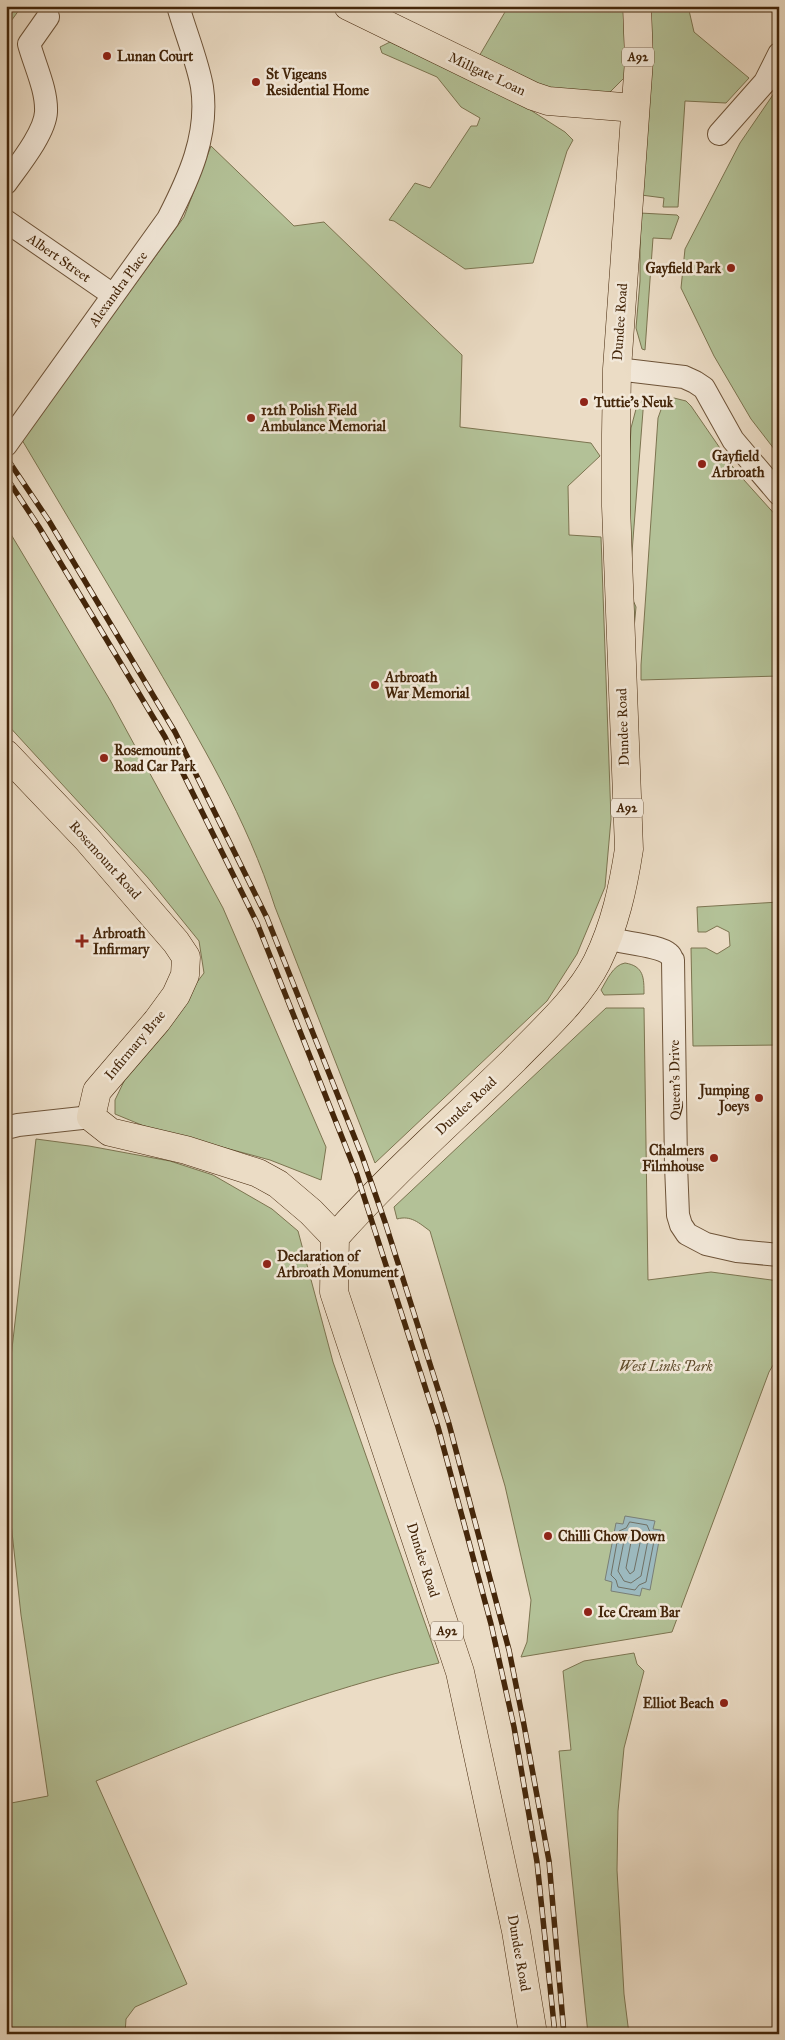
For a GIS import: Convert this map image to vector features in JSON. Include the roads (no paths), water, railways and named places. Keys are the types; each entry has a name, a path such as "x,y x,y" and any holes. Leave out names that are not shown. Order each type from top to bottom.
{"main road":[{"name":"Millgate Loan","path":"348,6 533,96 548,101 635,108"},
{"name":"A92","path":"635,108 639,60 637,6"},
{"name":"Dundee Road","path":"532,2034 516,1931 460,1672 334,1292 335,1237 384,1185 550,1024 580,987 596,963 617,912 629,849 616,506 617,369 635,108"},
{"name":"Rosemount Road","path":"6,754 87,839 176,942 186,957 185,975"},
{"name":"Infirmary Brae","path":"91,1117 97,1091 157,1021 176,995 185,975"},
{"path":"91,1117 110,1132 186,1150 258,1173 278,1184 311,1212 335,1237"}],"street":[{"name":"Alexandra Place","path":"6,445 168,219 179,198 200,146 204,120 202,87 178,6"},
{"path":"6,183 39,134 46,114 45,99 29,44 48,17"},
{"path":"719,134 765,82 779,54"},
{"name":"Albert Street","path":"6,221 113,296"},
{"path":"617,369 684,378 704,388 733,440 779,494"},
{"name":"Queen's Drive","path":"607,938 618,942 652,947 669,953 673,960 676,1165 678,1215 681,1225 687,1234 706,1244 737,1251 779,1255"},
{"path":"6,1128 91,1117"}],"water":[{"path":"625,1516 655,1521 653,1529 661,1530 650,1590 642,1588 640,1596 611,1591 612,1582 605,1580 616,1523 623,1524"}],"railway":[{"path":"6,457 49,521 175,732 267,918 362,1156 449,1424 509,1650 549,1861 564,2034"},
{"path":"6,477 39,527 165,737 257,923 357,1175 438,1427 491,1624 514,1727 537,1862 555,2034"}],"place":[{"name":"Lunan Court","path":"107,56"},
{"name":"St Vigeans Residential Home","path":"256,82"},
{"name":"Gayfield Park","path":"731,268"},
{"name":"Tuttie's Neuk","path":"584,402"},
{"name":"12th Polish Field Ambulance Memorial","path":"251,418"},
{"name":"Gayfield Arbroath","path":"702,464"},
{"name":"Arbroath War Memorial","path":"375,685"},
{"name":"Rosemount Road Car Park","path":"104,758"},
{"name":"Arbroath Infirmary","path":"82,941"},
{"name":"Jumping Joeys","path":"759,1098"},
{"name":"Chalmers Filmhouse","path":"714,1158"},
{"name":"Declaration of Arbroath Monument","path":"267,1264"},
{"name":"Chilli Chow Down","path":"548,1536"},
{"name":"Ice Cream Bar","path":"588,1612"},
{"name":"Elliot Beach","path":"724,1703"}],"park label":[{"name":"West Links Park","path":"666,1366"}]}
